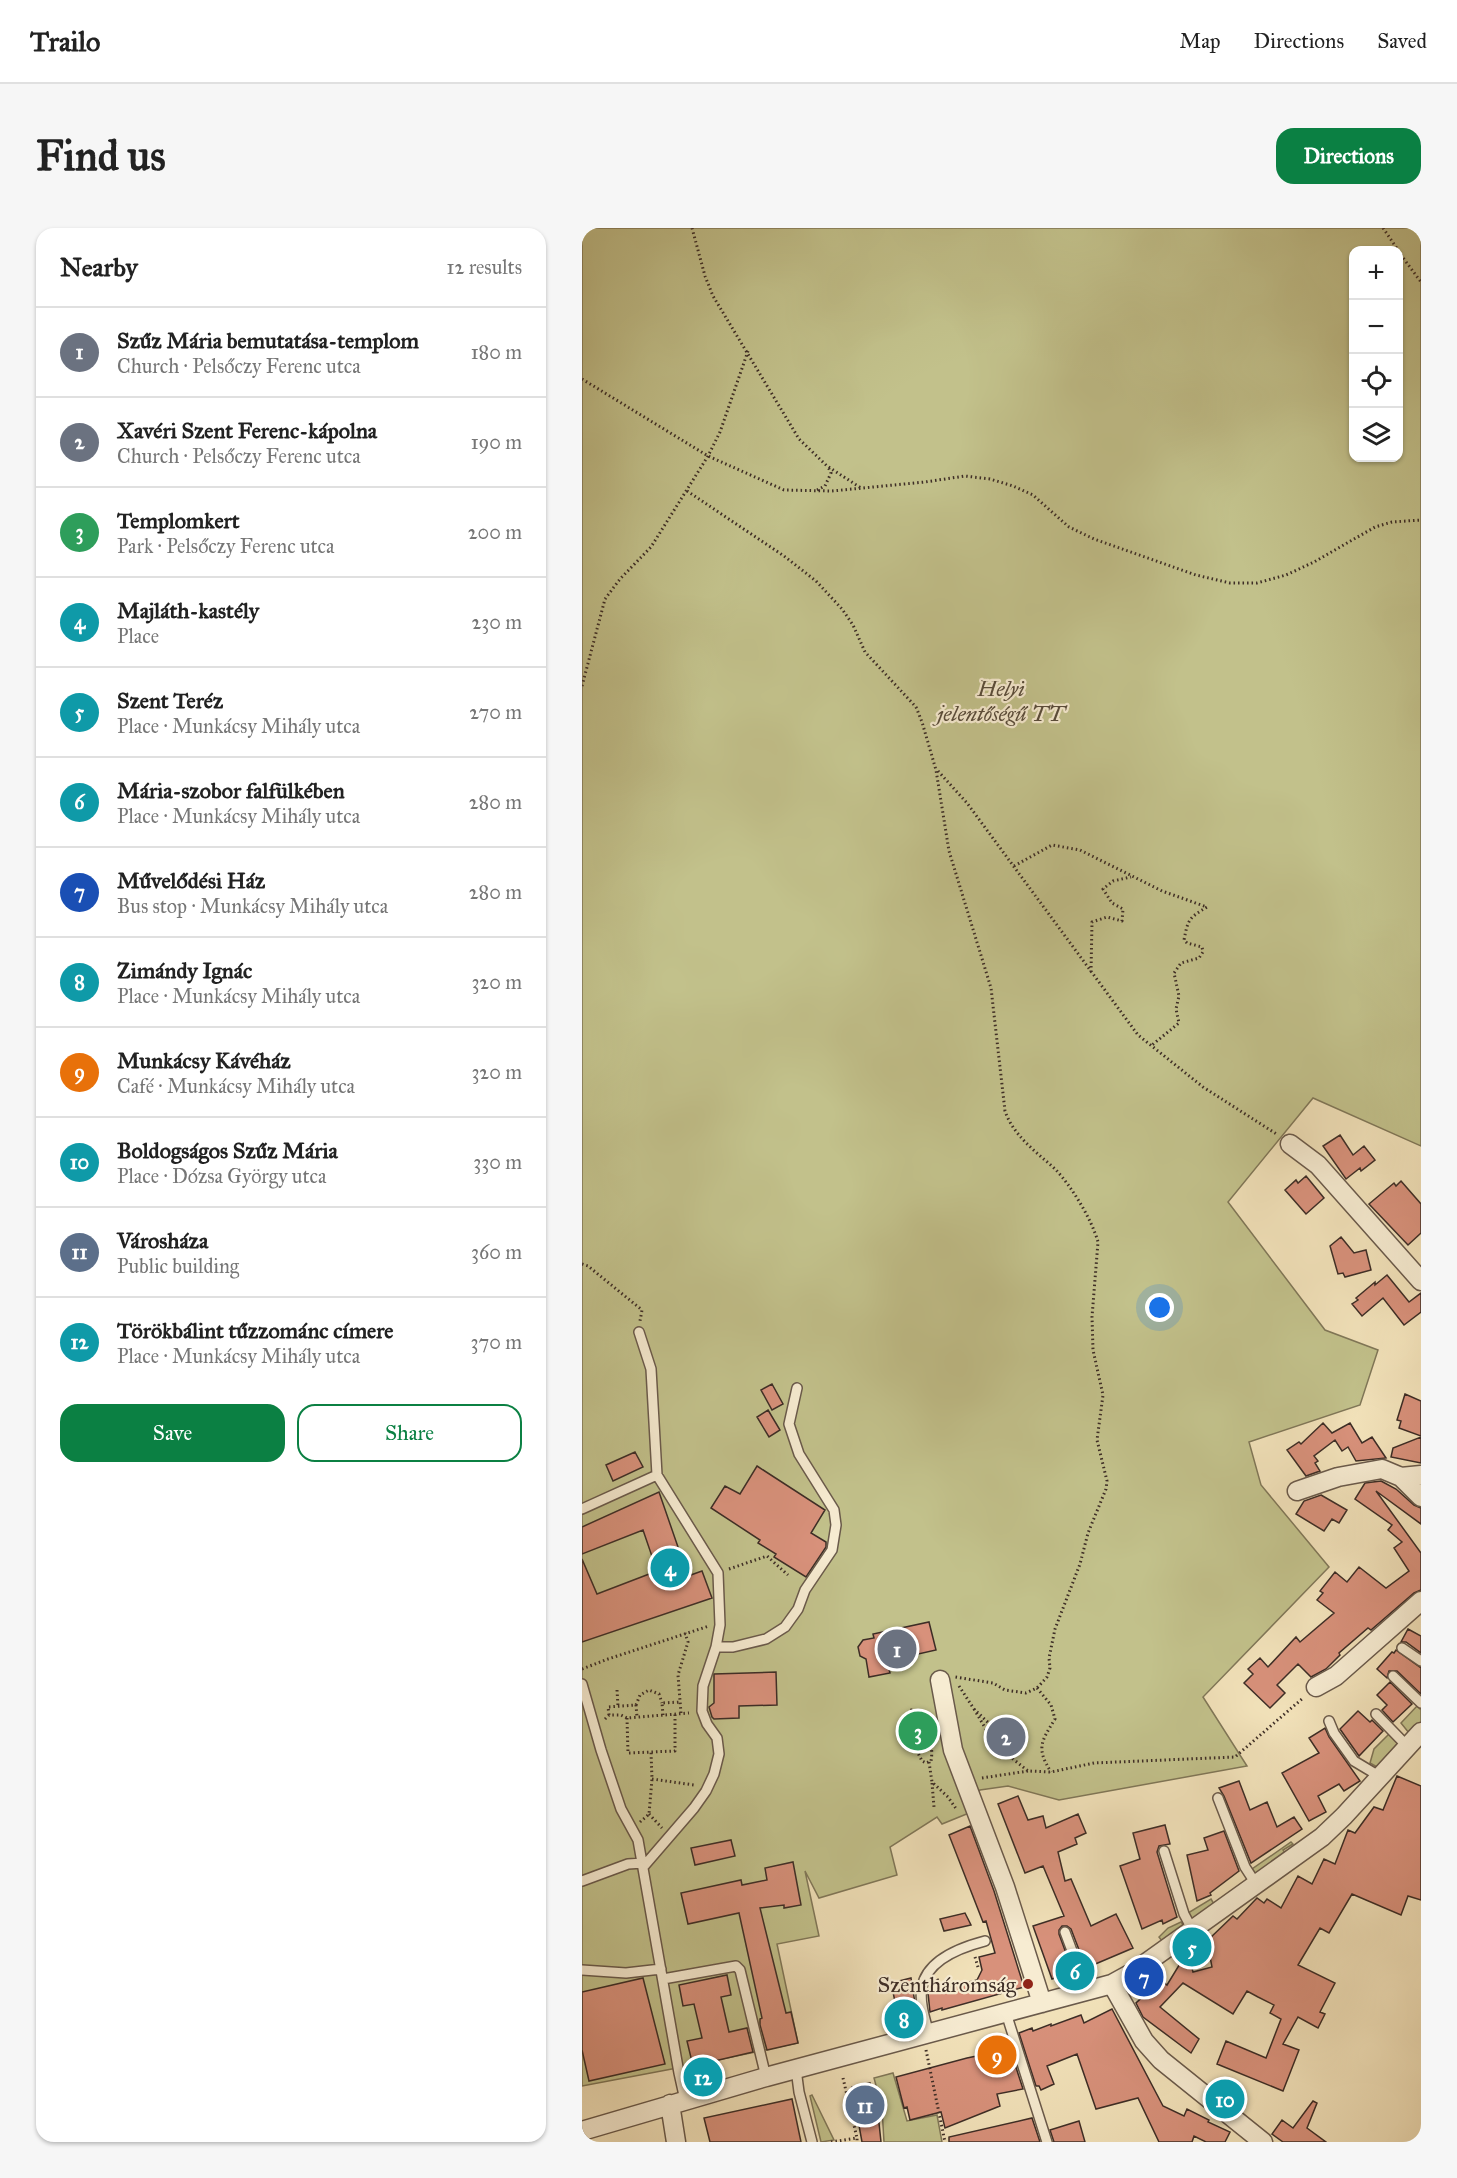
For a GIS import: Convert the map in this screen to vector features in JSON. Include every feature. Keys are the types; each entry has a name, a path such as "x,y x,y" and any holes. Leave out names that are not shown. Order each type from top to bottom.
{"street":[{"path":"1290,1144 1318,1165 1421,1281"},
{"path":"1297,1491 1338,1477 1382,1469 1401,1477 1421,1497"},
{"path":"1401,1477 1421,1475"},
{"path":"1311,1691 1336,1676 1421,1600"},
{"path":"945,1679 953,1750 1005,1887 1042,2003"},
{"path":"582,2131 766,2077 1112,1984 1132,1973 1322,1837 1421,1732"},
{"path":"1112,1984 1144,2041 1161,2060 1263,2142"},
{"path":"676,2142 677,2102"}],"lane":[{"path":"639,1332 651,1369 657,1475 718,1573 720,1625 716,1647 703,1686 702,1711 707,1724 717,1738 719,1754 714,1774 694,1808 643,1864"},
{"path":"716,1647 733,1647 766,1639 785,1627 798,1609 805,1590 832,1550 836,1525 834,1510 799,1454 789,1424 797,1388"},
{"path":"582,1509 657,1475"},
{"path":"1402,1648 1421,1661"},
{"path":"1393,1676 1421,1702"},
{"path":"582,1684 621,1809 638,1840 679,2073 677,2102"},
{"path":"1376,1714 1407,1746"},
{"path":"1329,1720 1334,1733 1354,1761 1379,1776"},
{"path":"1218,1798 1245,1867 1256,1884"},
{"path":"1164,1851 1184,1914 1192,1929"},
{"path":"582,1881 628,1863 643,1864"},
{"path":"1065,1932 1087,1991"},
{"path":"926,2034 921,1995 922,1984 928,1974 933,1967 960,1948 985,1941"},
{"path":"582,1970 662,1974 736,1966 740,1970 766,2077"},
{"path":"1006,2013 1047,2142"},
{"path":"796,2070 799,2092 812,2142"}],"path":[{"path":"692,228 713,296 799,439 827,466 862,489"},
{"path":"1383,228 1395,246"},
{"path":"1403,258 1421,282"},
{"path":"582,686 605,599 620,579 651,547 708,456 720,432 748,351"},
{"path":"582,379 708,456 784,490 862,489 965,476 990,479 1033,495 1070,527 1094,539 1196,576 1230,583 1257,583 1286,575 1314,562 1375,527 1392,522 1421,520"},
{"path":"814,491 825,486 831,473 827,466"},
{"path":"687,491 784,556 816,582 854,625 865,652 916,707 936,770 949,851 990,988 1007,1117 1019,1137 1058,1172 1095,1230 1098,1242 1092,1317 1093,1350 1103,1395 1097,1440 1107,1481 1106,1489 1088,1533 1080,1564 1055,1629 1047,1677 1037,1688 1026,1693 1005,1690 993,1683 961,1677"},
{"path":"936,770 966,803 1138,1035 1203,1087 1290,1144"},
{"path":"1014,866 1052,845 1080,850 1162,891 1207,907 1187,922 1184,940 1202,947 1203,952 1199,958 1181,963 1174,973 1179,996 1176,1009 1179,1023 1151,1046"},
{"path":"1091,972 1092,922 1107,917 1122,921 1123,909 1112,903 1103,889 1113,881 1133,876"},
{"path":"582,1264 588,1266 642,1310 639,1332"},
{"path":"718,1573 767,1556 788,1575"},
{"path":"582,1669 706,1626 720,1625"},
{"path":"681,1713 678,1674 688,1642 685,1633"},
{"path":"945,1679 961,1688 987,1731 1008,1755 1028,1771"},
{"path":"1037,1688 1050,1704 1055,1719 1042,1740 1041,1754 1051,1772"},
{"path":"617,1690 618,1706"},
{"path":"637,1717 636,1705 640,1695 649,1690 659,1694 663,1715"},
{"path":"965,1781 1028,1771 1051,1772 1094,1762 1235,1757 1311,1691"},
{"path":"662,1703 681,1702"},
{"path":"609,1715 608,1707 636,1705"},
{"path":"974,1709 997,1731"},
{"path":"915,1733 909,1727 905,1716 911,1710 924,1713 923,1730 929,1736 932,1757 929,1762 934,1807"},
{"path":"599,1725 609,1715 621,1715 627,1718 689,1713"},
{"path":"627,1718 628,1754 675,1751 675,1714"},
{"path":"923,1730 915,1733 912,1741 922,1761 929,1762"},
{"path":"649,1808 652,1779 651,1752"},
{"path":"652,1779 702,1787 706,1791"},
{"path":"932,1782 948,1797 958,1812"},
{"path":"649,1814 669,1835"},
{"path":"976,1958 978,1967"},
{"path":"926,2034 945,2142"},
{"path":"831,2142 857,2139 843,2078"}],"green space":[{"name":"Helyi jelentőségű TT","path":"582,228 1421,228 1421,1146 1313,1098 1228,1202 1325,1330 1378,1350 1360,1405 1249,1442 1261,1485 1329,1567 1203,1697 1247,1766 1059,1800 1008,1786 980,1790 964,1800 969,1813 942,1824 937,1817 890,1847 897,1875 819,1898 805,1871 819,1936 777,1944 798,2043 582,2086"},
{"path":"1417,1706 1421,1710 1421,1723 1409,1733 1401,1723"},
{"path":"1389,1734 1398,1743 1377,1767 1370,1763 1374,1749"},
{"path":"1291,1842 1293,1844 1283,1850 1286,1854 1256,1874 1252,1869"},
{"path":"1211,1899 1214,1904 1192,1920 1188,1913"},
{"path":"1181,1922 1184,1926 1162,1941 1159,1937 1168,1928"},
{"path":"893,2073 907,2121 937,2115 942,2142 884,2142 882,2108 874,2078"},
{"path":"812,2095 834,2140 821,2142 810,2096"}],"building":[{"path":"1340,1135 1353,1155 1364,1146 1375,1160 1346,1179 1323,1146"},
{"path":"1306,1176 1324,1198 1306,1214 1285,1190 1296,1180 1298,1183"},
{"path":"1401,1181 1421,1204 1421,1233 1408,1245 1369,1204 1394,1183 1396,1186"},
{"path":"1341,1237 1354,1253 1366,1250 1371,1270 1345,1277 1343,1273 1338,1274 1330,1246"},
{"path":"1387,1275 1409,1302 1421,1293 1421,1312 1404,1325 1383,1298 1362,1316 1352,1304 1375,1282 1375,1285"},
{"path":"772,1384 783,1404 772,1410 761,1390"},
{"path":"1405,1394 1421,1401 1421,1436 1399,1428 1401,1421 1397,1420"},
{"path":"768,1410 780,1430 769,1437 757,1417"},
{"path":"1323,1423 1332,1433 1350,1423 1362,1443 1372,1437 1386,1458 1356,1461 1348,1447 1342,1451 1335,1440 1314,1456 1318,1461 1315,1463 1320,1471 1306,1476 1287,1450 1299,1442 1301,1444"},
{"path":"1421,1437 1421,1463 1391,1457 1393,1448"},
{"path":"635,1452 643,1467 613,1481 606,1465"},
{"path":"757,1466 825,1510 811,1533 826,1542 826,1547 806,1577 774,1557 776,1554 758,1543 760,1540 711,1508 725,1486 740,1494"},
{"path":"1381,1481 1421,1508 1421,1524 1376,1491 1421,1553 1421,1590 1414,1593 1371,1630 1368,1628 1339,1653 1340,1655 1326,1669 1311,1677 1298,1664 1277,1685 1285,1693 1270,1708 1244,1683 1253,1674 1248,1669 1260,1658 1268,1667 1296,1637 1300,1642 1334,1613 1317,1600 1323,1593 1320,1591 1335,1572 1347,1582 1359,1567 1386,1588 1409,1571 1394,1548 1402,1542 1388,1530 1392,1525 1355,1499 1365,1483"},
{"path":"659,1492 688,1576 702,1571 712,1598 582,1642 582,1559 597,1594 657,1571 643,1530 582,1554 582,1527"},
{"path":"1321,1495 1347,1510 1339,1523 1332,1519 1324,1531 1296,1514 1304,1501"},
{"path":"929,1622 936,1650 887,1661 890,1673 869,1677 866,1659 860,1656 858,1647 863,1640 874,1638 873,1634"},
{"path":"1408,1629 1421,1636 1421,1653 1406,1642 1401,1642"},
{"path":"1396,1650 1421,1668 1421,1694 1397,1671 1389,1671 1387,1678 1377,1669"},
{"path":"776,1672 777,1705 739,1706 739,1718 714,1719 712,1717 709,1707 714,1703 714,1674"},
{"path":"1390,1682 1412,1704 1393,1722 1382,1710 1387,1705 1377,1695"},
{"path":"1358,1711 1383,1731 1359,1756 1340,1729"},
{"path":"1004,1726 1015,1735 1007,1745 995,1736"},
{"path":"1325,1728 1360,1781 1344,1791 1339,1784 1318,1796 1326,1812 1309,1821 1282,1773 1319,1753 1309,1738"},
{"path":"1397,1776 1421,1786 1421,1900 1408,1896 1401,1915 1352,1894 1329,1933 1320,1928 1298,1965 1335,1983 1320,2012 1325,2014 1318,2028 1298,2017 1283,2044 1299,2050 1283,2091 1217,2064 1226,2041 1266,2058 1281,2019 1270,2013 1274,2005 1247,1991 1233,2014 1183,1983 1160,2007 1199,2039 1191,2053 1143,2017 1136,2003 1161,1980 1167,1985 1181,1962 1185,1964 1189,1957 1193,1972 1212,1967 1207,1941 1233,1916 1237,1919 1257,1898 1264,1903 1267,1899 1281,1908 1298,1876 1312,1884 1324,1859 1335,1864 1348,1830 1355,1833 1374,1807 1383,1810"},
{"path":"1239,1781 1250,1810 1267,1802 1277,1827 1294,1817 1302,1829 1251,1863 1219,1788"},
{"path":"1018,1796 1028,1820 1043,1816 1046,1828 1078,1814 1086,1833 1075,1838 1077,1844 1058,1852 1065,1881 1071,1879 1091,1926 1116,1914 1133,1948 1086,1968 1071,1929 1062,1926 1059,1934 1073,1972 1052,1979 1033,1926 1064,1916 1043,1866 1025,1873 998,1804"},
{"path":"1165,1825 1170,1844 1159,1846 1157,1852 1177,1917 1163,1924 1162,1920 1142,1929 1120,1866 1140,1859 1133,1833"},
{"path":"970,1826 994,1891 1024,1987 930,2012 928,1993 943,1987 977,1980 982,1970 979,1957 995,1953 986,1921 983,1922 949,1835"},
{"path":"1224,1831 1239,1871 1210,1893 1211,1895 1197,1901 1187,1855 1208,1850 1204,1838"},
{"path":"731,1840 735,1856 695,1865 691,1848"},
{"path":"793,1862 801,1905 760,1908 786,2013 791,2012 798,2043 767,2050 760,2025 762,2018 739,1913 688,1924 681,1893 741,1880 742,1885 767,1880 765,1868"},
{"path":"965,1913 971,1925 944,1931 940,1919"},
{"path":"727,1975 731,1995 721,1997 729,2032 747,2028 753,2052 693,2066 687,2041 702,2038 694,2004 683,2006 679,1985"},
{"path":"643,1978 665,2064 589,2081 582,2050 582,1992"},
{"path":"911,1978 917,2016 899,2020 891,1983"},
{"path":"1112,2009 1163,2106 1184,2116 1187,2109 1230,2132 1225,2142 1206,2142 1194,2136 1192,2142 1159,2142 1138,2098 1096,2109 1077,2054 1047,2066 1054,2084 1041,2090 1039,2086 1036,2086 1019,2033 1032,2028 1033,2031 1051,2024 1051,2026 1081,2015 1084,2023"},
{"path":"1010,2049 1023,2089 997,2094 1000,2106 945,2128 941,2112 910,2120 907,2107 904,2108 896,2077"},
{"path":"870,2083 881,2142 862,2142 852,2087"},
{"path":"792,2099 801,2142 710,2142 704,2118"},
{"path":"1313,2101 1317,2103 1307,2128 1326,2142 1283,2142 1272,2134 1282,2120 1293,2128"},
{"path":"1032,2118 1040,2142 949,2142 949,2137"},
{"path":"1079,2121 1085,2142 1054,2142 1050,2130"}],"place":[{"name":"Majláth-kastély","path":"670,1568"},
{"name":"Szűz Mária bemutatása-templom","path":"897,1649"},
{"name":"Templomkert","path":"918,1731"},
{"name":"Xavéri Szent Ferenc-kápolna","path":"1006,1737"},
{"name":"Szent Teréz","path":"1192,1947"},
{"name":"Mária-szobor falfülkében","path":"1075,1971"},
{"name":"Művelődési Ház","path":"1144,1977"},
{"name":"Szentháromság","path":"1028,1984"},
{"name":"Zimándy Ignác","path":"904,2019"},
{"name":"Munkácsy Kávéház","path":"997,2055"},
{"name":"Törökbálint tűzzománc címere","path":"703,2077"},
{"name":"Boldogságos Szűz Mária","path":"1225,2099"},
{"name":"Városháza","path":"865,2105"}]}
